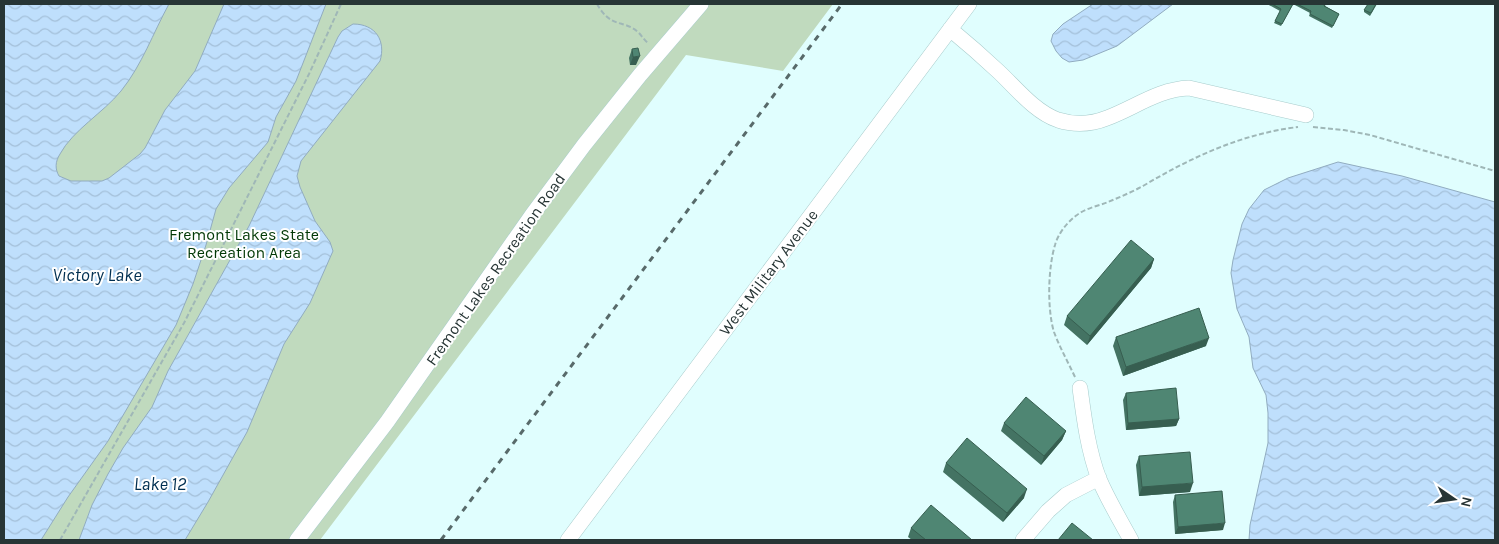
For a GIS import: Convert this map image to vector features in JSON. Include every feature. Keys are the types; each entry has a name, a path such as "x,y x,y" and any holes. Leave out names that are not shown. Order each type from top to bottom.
{"street":[{"name":"Fremont Lakes Recreation Road","path":"297,540 387,422 559,179 618,101 701,4"},
{"name":"West Military Avenue","path":"568,540 969,4"},
{"path":"950,29 1038,108 1058,120 1076,123 1097,121 1156,95 1182,88 1196,89 1306,115"},
{"path":"1080,388 1087,434 1099,478 1132,540"},
{"path":"1024,540 1048,511 1062,498 1099,478"}],"path":[{"path":"60,540 184,323 309,74 341,4"},
{"path":"597,4 605,16 639,33 643,39 660,51"},
{"path":"1080,388 1054,330 1050,305 1051,272 1055,244 1065,227 1079,214 1134,191 1182,163 1212,149 1253,135 1305,126 1324,127 1370,135 1495,171"}],"green space":[{"name":"Fremont Lakes State Recreation Area","path":"4,4 833,4 783,71 686,55 320,540 4,540"}],"water":[{"name":"Victory Lake","path":"6,4 169,4 141,60 121,91 72,137 57,160 56,168 59,176 71,181 102,181 109,178 145,148 165,110 195,71 224,4 326,4 296,81 276,117 268,142 229,188 216,209 193,284 176,325 108,441 68,497 41,540 4,540 4,6"},
{"path":"1093,4 1173,4 1117,46 1083,60 1069,62 1056,51 1051,41 1053,34 1063,24"},
{"name":"Lake 12","path":"353,24 368,27 377,35 382,47 380,61 301,161 297,176 315,221 330,242 333,251 310,303 284,344 247,432 185,540 79,540 92,505 108,474 123,448 152,407 168,371 249,226 338,37 342,31"},
{"path":"1338,162 1402,176 1495,202 1495,540 1249,540 1250,525 1268,443 1268,413 1266,395 1253,368 1249,337 1237,309 1231,273 1233,260 1242,224 1249,209 1264,190 1288,178"}],"building":[{"path":"1272,4 1293,4 1282,24 1275,21 1281,9"},
{"path":"1297,4 1325,4 1324,6 1339,14 1333,26 1310,14 1311,11"},
{"path":"1368,4 1376,4 1371,13 1364,10"},
{"path":"638,48 640,56 633,57 632,49"},
{"path":"1131,240 1154,259 1090,336 1067,316"},
{"path":"1199,308 1209,338 1126,367 1116,337"},
{"path":"1176,388 1179,419 1128,423 1126,393"},
{"path":"1026,397 1066,431 1044,456 1004,423"},
{"path":"967,438 1027,489 1007,513 946,463"},
{"path":"1190,452 1193,483 1142,487 1139,456"},
{"path":"1222,491 1225,523 1178,527 1175,495"},
{"path":"931,505 972,540 926,540 911,528"},
{"path":"1072,523 1093,540 1058,540"}],"railway":[{"path":"441,540 842,4"}]}
